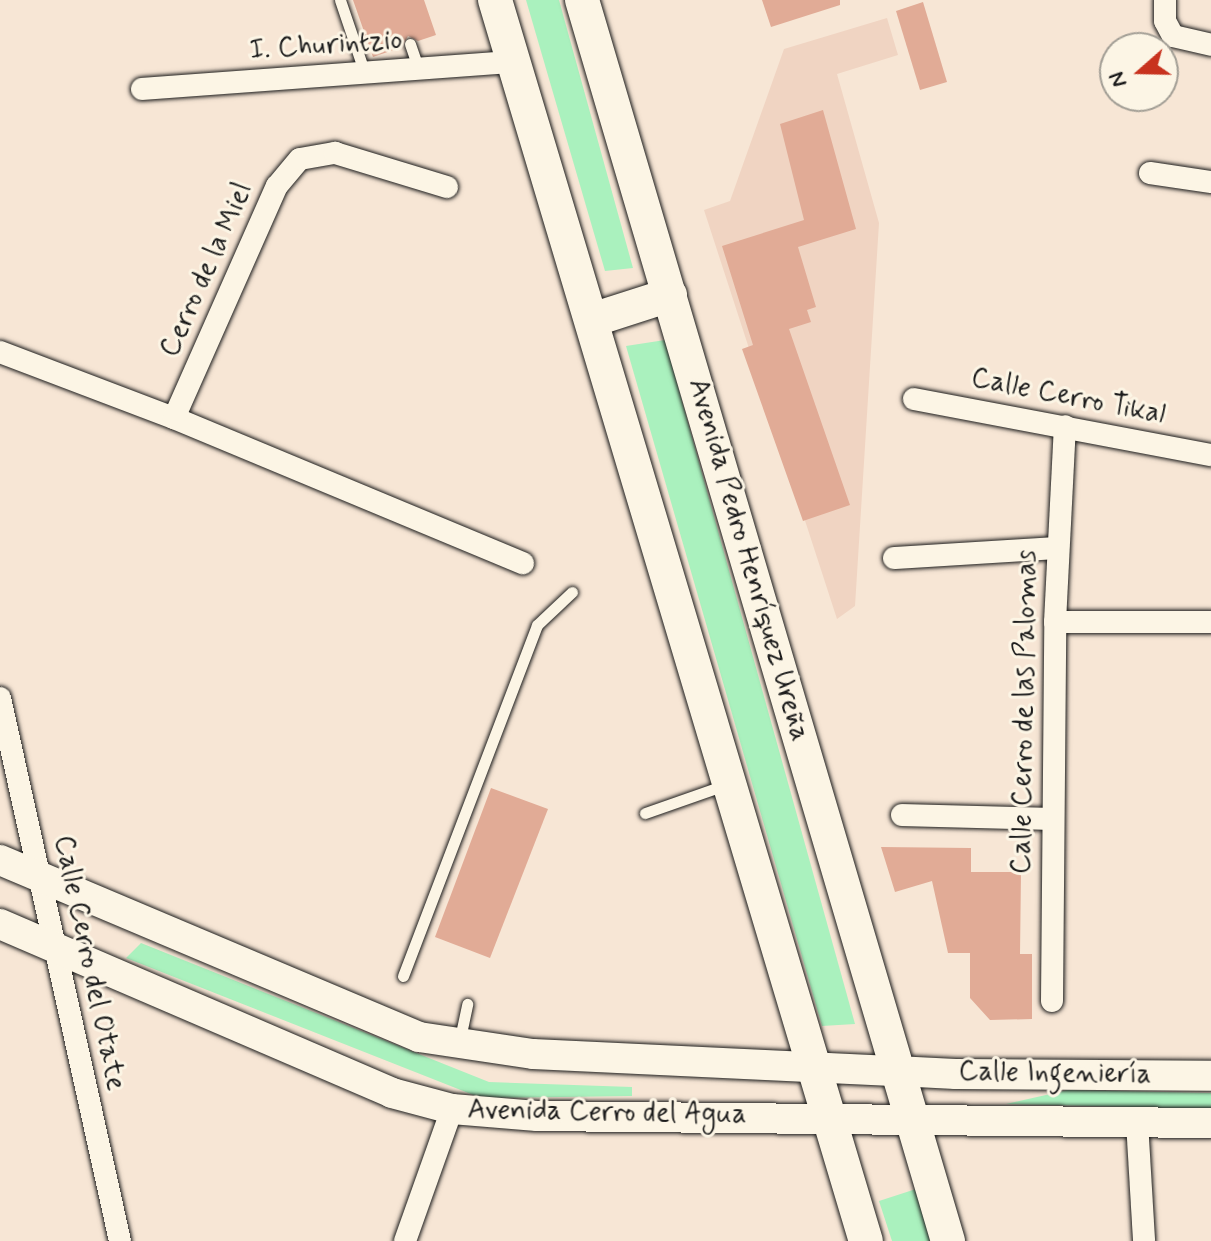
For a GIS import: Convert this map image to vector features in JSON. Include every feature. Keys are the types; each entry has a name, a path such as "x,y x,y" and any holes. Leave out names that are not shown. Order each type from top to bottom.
{"main road":[{"path":"495,0 866,1241"},
{"name":"Avenida Pedro Henríquez Ureña","path":"582,0 915,1120 948,1241"},
{"path":"592,320 670,295"}],"street":[{"path":"1165,0 1165,21 1173,36 1211,45"},
{"name":"I. Churintzio","path":"142,89 513,62"},
{"name":"Cerro de la Miel","path":"174,418 277,186 300,159 335,153 447,187"},
{"path":"1150,173 1211,182"},
{"path":"0,352 174,418 523,563"},
{"name":"Calle Cerro Tikal","path":"914,399 1211,455"},
{"name":"Calle Cerro de las Palomas","path":"1052,1001 1055,622 1065,426"},
{"path":"894,558 1058,548"},
{"path":"1055,622 1211,622"},
{"name":"Calle Cerro del Otate","path":"0,698 120,1241"},
{"path":"902,815 1052,819"},
{"name":"Avenida Cerro del Agua","path":"0,860 419,1037 533,1054 899,1071"},
{"name":"Avenida Cerro del Agua","path":"0,924 52,943 392,1093 452,1109 537,1116 915,1120"},
{"name":"Calle Ingeniería","path":"899,1071 1211,1076"},
{"path":"995,1118 988,1093 1000,1073"},
{"path":"405,1241 452,1109"},
{"name":"Calle Ingeniería","path":"915,1120 995,1118 1211,1123"},
{"path":"1137,1122 1144,1241"}],"lane":[{"path":"340,0 366,74"},
{"path":"410,44 419,70"},
{"path":"403,976 537,625 572,592"},
{"path":"645,813 729,784"},
{"path":"459,1043 467,1004"}],"shaded area":[{"path":"887,18 898,55 837,74 879,223 855,606 837,619 704,210 730,201 784,49"}],"green space":[{"path":"526,0 559,0 633,268 605,271"},
{"path":"665,340 855,1024 822,1026 626,346"},
{"path":"141,943 489,1082 632,1087 632,1096 481,1098 126,958"},
{"path":"1068,1090 1211,1093 1211,1109 1006,1104"},
{"path":"916,1189 930,1241 892,1241 879,1201"}],"building":[{"path":"353,0 424,0 436,35 418,41 408,36 402,47 373,57"},
{"path":"762,0 840,0 840,5 771,27"},
{"path":"923,2 947,82 920,90 896,11"},
{"path":"823,110 856,229 798,247 816,307 807,310 811,322 789,329 850,505 803,521 742,349 753,345 722,246 804,220 780,124"},
{"path":"491,788 548,809 490,958 435,937"},
{"path":"881,847 971,848 971,872 1021,872 1020,954 1032,954 1032,1019 990,1020 970,998 970,953 948,953 932,881 895,892"}]}
